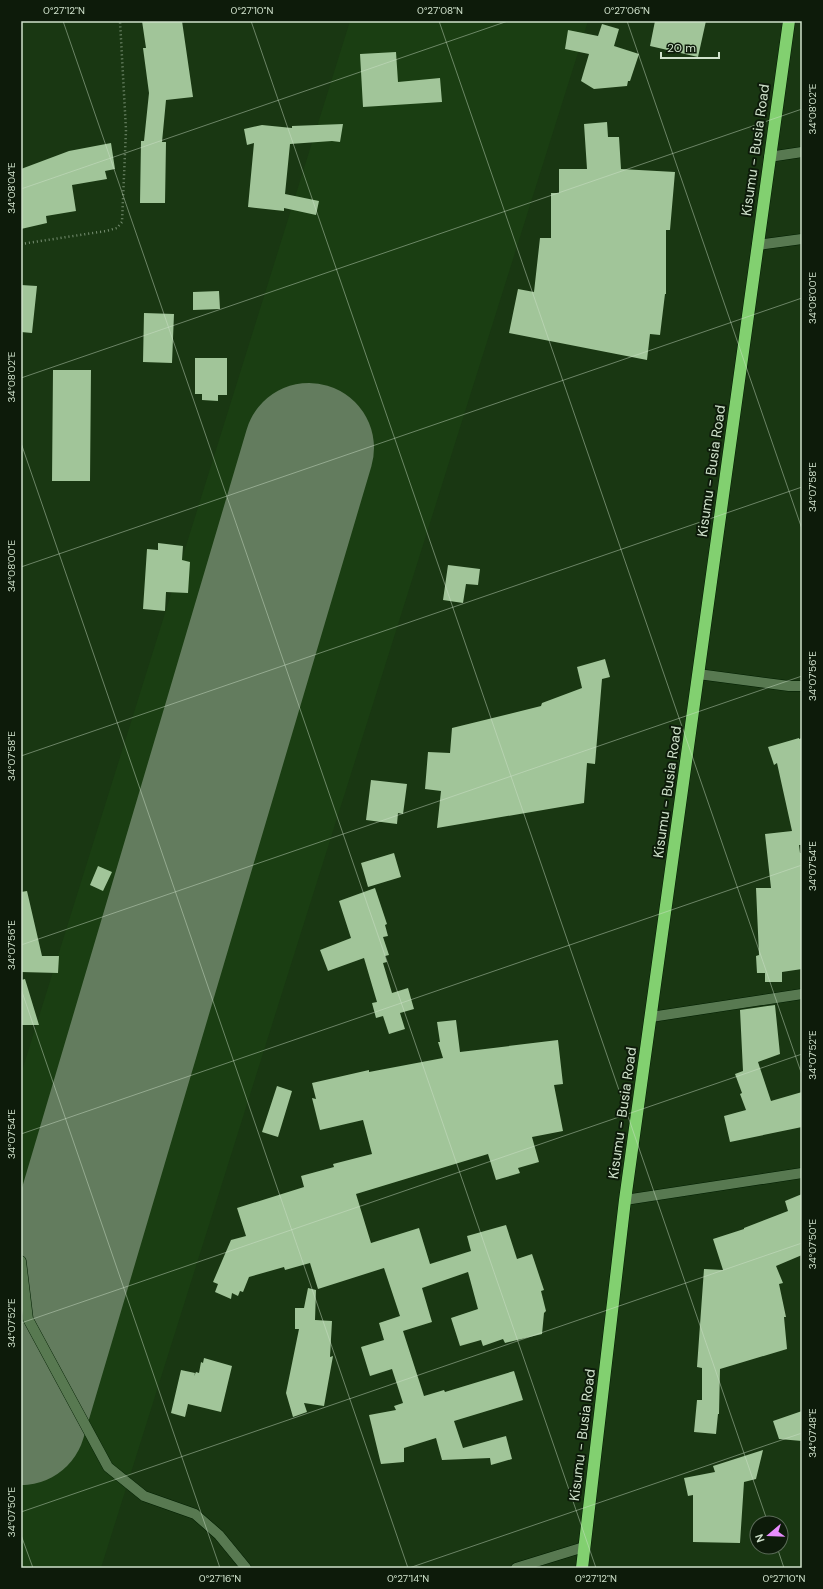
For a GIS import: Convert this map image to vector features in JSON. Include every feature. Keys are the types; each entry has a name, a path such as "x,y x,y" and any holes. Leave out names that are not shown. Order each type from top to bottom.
{"highway":[{"name":"Kisumu - Busia Road","path":"582,1568 625,1200 789,21"}],"street":[{"path":"770,157 802,152"},
{"path":"757,245 802,239"},
{"path":"698,674 789,686 802,686"},
{"path":"650,1017 802,994"},
{"path":"625,1200 802,1174"},
{"path":"21,1260 28,1319 108,1467 144,1496 195,1514 219,1535 246,1568"},
{"path":"516,1568 584,1547"}],"path":[{"path":"21,244 106,231 116,228 122,222 126,130 120,21"}],"shaded area":[{"path":"350,21 588,21 101,1568 21,1568 21,1074"}],"building":[{"path":"142,21 182,21 193,97 166,100 162,142 166,142 165,203 140,203 141,141 144,141 149,93 143,48 146,48"},
{"path":"655,21 706,21 698,57 650,46"},
{"path":"602,24 619,29 614,46 639,54 627,86 594,89 581,81 589,54 565,49 568,30 598,36"},
{"path":"396,52 398,82 440,78 442,102 363,107 360,54"},
{"path":"607,122 608,137 619,137 621,169 675,172 670,230 666,230 666,294 660,335 650,334 647,360 509,333 518,289 534,292 540,238 551,238 551,193 559,193 559,169 587,169 584,124"},
{"path":"343,124 340,142 332,141 290,144 285,194 319,201 316,215 284,208 284,211 248,207 254,143 247,145 244,129 262,125 292,128 292,126"},
{"path":"111,143 115,169 105,171 107,179 72,185 76,211 46,216 47,223 21,229 21,169 69,151"},
{"path":"21,285 37,286 32,333 21,332"},
{"path":"219,291 220,309 193,310 193,292"},
{"path":"144,313 174,314 172,363 143,362"},
{"path":"195,358 227,358 227,395 218,395 218,401 202,400 202,394 195,394"},
{"path":"53,370 91,370 90,481 52,481"},
{"path":"158,543 183,546 182,560 190,562 188,593 166,592 165,611 143,609 147,549 158,550"},
{"path":"448,565 480,569 478,585 466,584 463,603 443,600"},
{"path":"605,659 610,677 602,679 595,764 587,763 584,803 437,828 441,791 425,789 428,752 450,753 452,728 541,706 542,703 582,688 577,667"},
{"path":"802,738 802,845 799,845 800,853 802,853 802,969 782,972 782,982 765,982 765,973 757,973 756,956 759,955 756,888 771,888 765,834 792,831 777,763 774,765 768,747"},
{"path":"371,780 407,784 403,814 398,813 397,824 366,820"},
{"path":"394,853 401,877 368,887 361,863"},
{"path":"98,866 112,872 103,891 90,885"},
{"path":"375,888 387,924 385,925 388,936 383,937 389,955 385,956 387,962 383,963 392,993 408,988 414,1009 400,1013 405,1029 389,1034 383,1016 376,1018 372,1003 377,1002 364,958 328,971 320,950 351,938 339,901"},
{"path":"27,891 42,956 59,956 58,973 21,972 21,892"},
{"path":"25,979 39,1025 21,1025 21,980"},
{"path":"775,1005 780,1054 758,1062 771,1101 802,1092 802,1127 730,1142 724,1116 746,1110 735,1074 743,1071 740,1010"},
{"path":"456,1020 460,1052 558,1040 563,1084 554,1085 563,1131 532,1137 539,1162 518,1168 520,1173 496,1180 488,1154 356,1194 371,1243 419,1228 430,1264 471,1251 467,1236 506,1225 517,1259 532,1254 544,1290 541,1291 546,1311 544,1313 542,1334 505,1343 503,1339 483,1346 481,1340 460,1346 451,1318 478,1309 468,1272 422,1288 432,1322 403,1331 424,1396 444,1390 445,1392 514,1371 523,1400 454,1421 463,1448 506,1436 512,1459 491,1465 490,1458 442,1460 436,1438 404,1448 404,1462 381,1464 369,1415 396,1410 394,1406 403,1403 392,1369 370,1376 361,1347 384,1340 379,1323 400,1316 384,1268 318,1289 310,1263 285,1270 284,1267 249,1277 243,1292 240,1291 238,1296 232,1293 231,1299 215,1292 218,1284 213,1282 231,1240 246,1236 237,1208 304,1187 301,1176 334,1167 333,1164 372,1154 363,1120 320,1130 312,1098 316,1099 312,1083 369,1070 369,1072 443,1058 438,1042 440,1042 437,1022"},
{"path":"277,1086 292,1091 278,1137 262,1132"},
{"path":"802,1194 802,1255 776,1266 783,1283 779,1284 786,1317 784,1317 787,1349 720,1369 719,1414 716,1434 694,1432 697,1400 702,1400 702,1368 697,1367 704,1269 723,1270 713,1239 744,1229 788,1211 785,1201"},
{"path":"308,1288 316,1290 315,1320 332,1321 330,1357 333,1356 324,1406 304,1403 307,1412 293,1417 286,1393 299,1329 295,1329 295,1308 304,1308"},
{"path":"204,1358 232,1366 221,1412 188,1404 185,1417 171,1413 181,1370 195,1373 194,1376 196,1372 199,1373 201,1362 203,1363"},
{"path":"802,1411 802,1441 779,1439 773,1421"},
{"path":"763,1450 756,1479 744,1482 740,1543 693,1542 693,1495 688,1496 684,1478 715,1472 713,1466"}],"runway":[{"path":"21,1420 309,448"}]}
